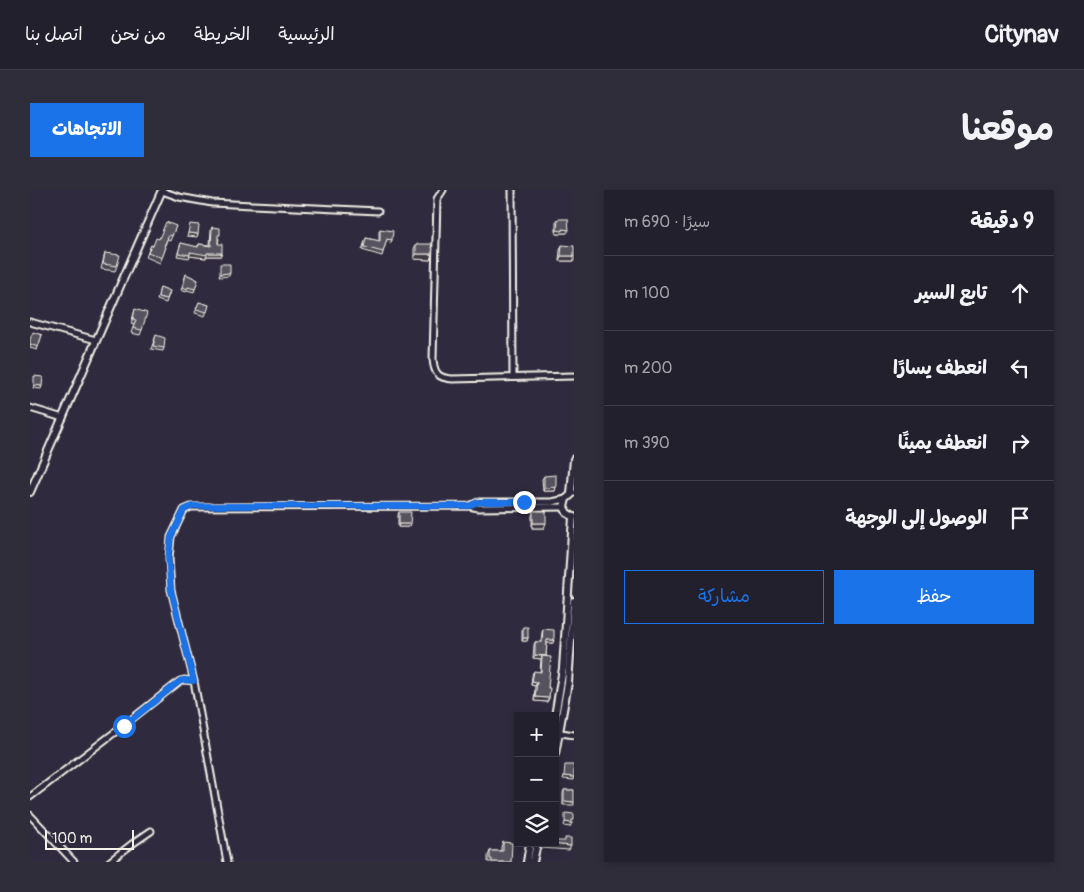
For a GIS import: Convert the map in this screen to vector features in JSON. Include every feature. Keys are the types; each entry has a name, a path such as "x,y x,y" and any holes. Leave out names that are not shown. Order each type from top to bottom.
{"street":[{"path":"443,190 437,199 434,366 436,373 448,378 574,376"},
{"path":"512,190 513,376"},
{"path":"31,488 162,191 179,197 212,203 378,211"},
{"path":"30,322 96,340"},
{"path":"30,408 63,418"},
{"path":"564,507 570,495 574,459"},
{"path":"469,506 478,502 552,502 570,495"},
{"path":"227,862 194,681 171,590 168,558 171,537 184,510 192,506 564,507"},
{"path":"556,712 563,668 573,517 567,513 564,507"},
{"path":"559,724 568,683 574,601"},
{"path":"30,797 180,681 194,681"},
{"path":"559,733 574,735"},
{"path":"30,815 74,862"},
{"path":"109,862 151,831"},
{"path":"527,862 529,847"},
{"path":"533,862 536,847"}],"building":[{"path":"558,219 568,219 569,230 557,230"},
{"path":"166,222 176,226 172,236 169,235 164,246 166,247 162,258 148,252 156,238 159,239"},
{"path":"190,224 199,225 198,234 188,233"},
{"path":"212,227 220,228 218,244 222,244 222,253 207,253 207,255 190,252 190,255 178,253 181,243 198,247 199,244 211,246"},
{"path":"380,229 393,231 392,240 387,239 383,252 364,247 366,238 380,241"},
{"path":"416,244 431,244 432,254 416,254"},
{"path":"562,245 574,246 574,256 561,256"},
{"path":"105,253 120,255 117,266 103,264"},
{"path":"220,264 230,264 230,273 220,274"},
{"path":"186,274 198,280 195,289 183,287"},
{"path":"160,287 170,291 167,299 158,297"},
{"path":"199,302 209,305 207,312 196,309"},
{"path":"135,309 147,313 142,330 133,328 136,320 133,319"},
{"path":"33,332 42,335 38,347 30,344"},
{"path":"156,335 165,338 164,348 153,346"},
{"path":"34,376 43,377 42,386 34,385"},
{"path":"556,475 556,487 544,488 544,476"},
{"path":"533,511 546,511 546,523 533,523"},
{"path":"399,512 411,512 410,524 399,524"},
{"path":"523,627 528,627 528,638 523,638"},
{"path":"543,629 554,630 554,640 547,640 546,656 535,655 535,642 542,642"},
{"path":"542,656 551,657 549,698 535,697 537,682 532,681 534,671 541,672"},
{"path":"565,765 574,765 574,777 564,776"},
{"path":"564,790 574,790 574,802 564,801"},
{"path":"565,813 574,814 572,823 565,822"},
{"path":"571,838 571,846 559,845 559,841"},
{"path":"503,842 512,843 511,862 492,862 490,851 503,851"}],"route":[{"path":"124,726 180,681 194,681 171,590 168,558 171,537 184,510 192,506 469,506 478,502 524,502"}]}
